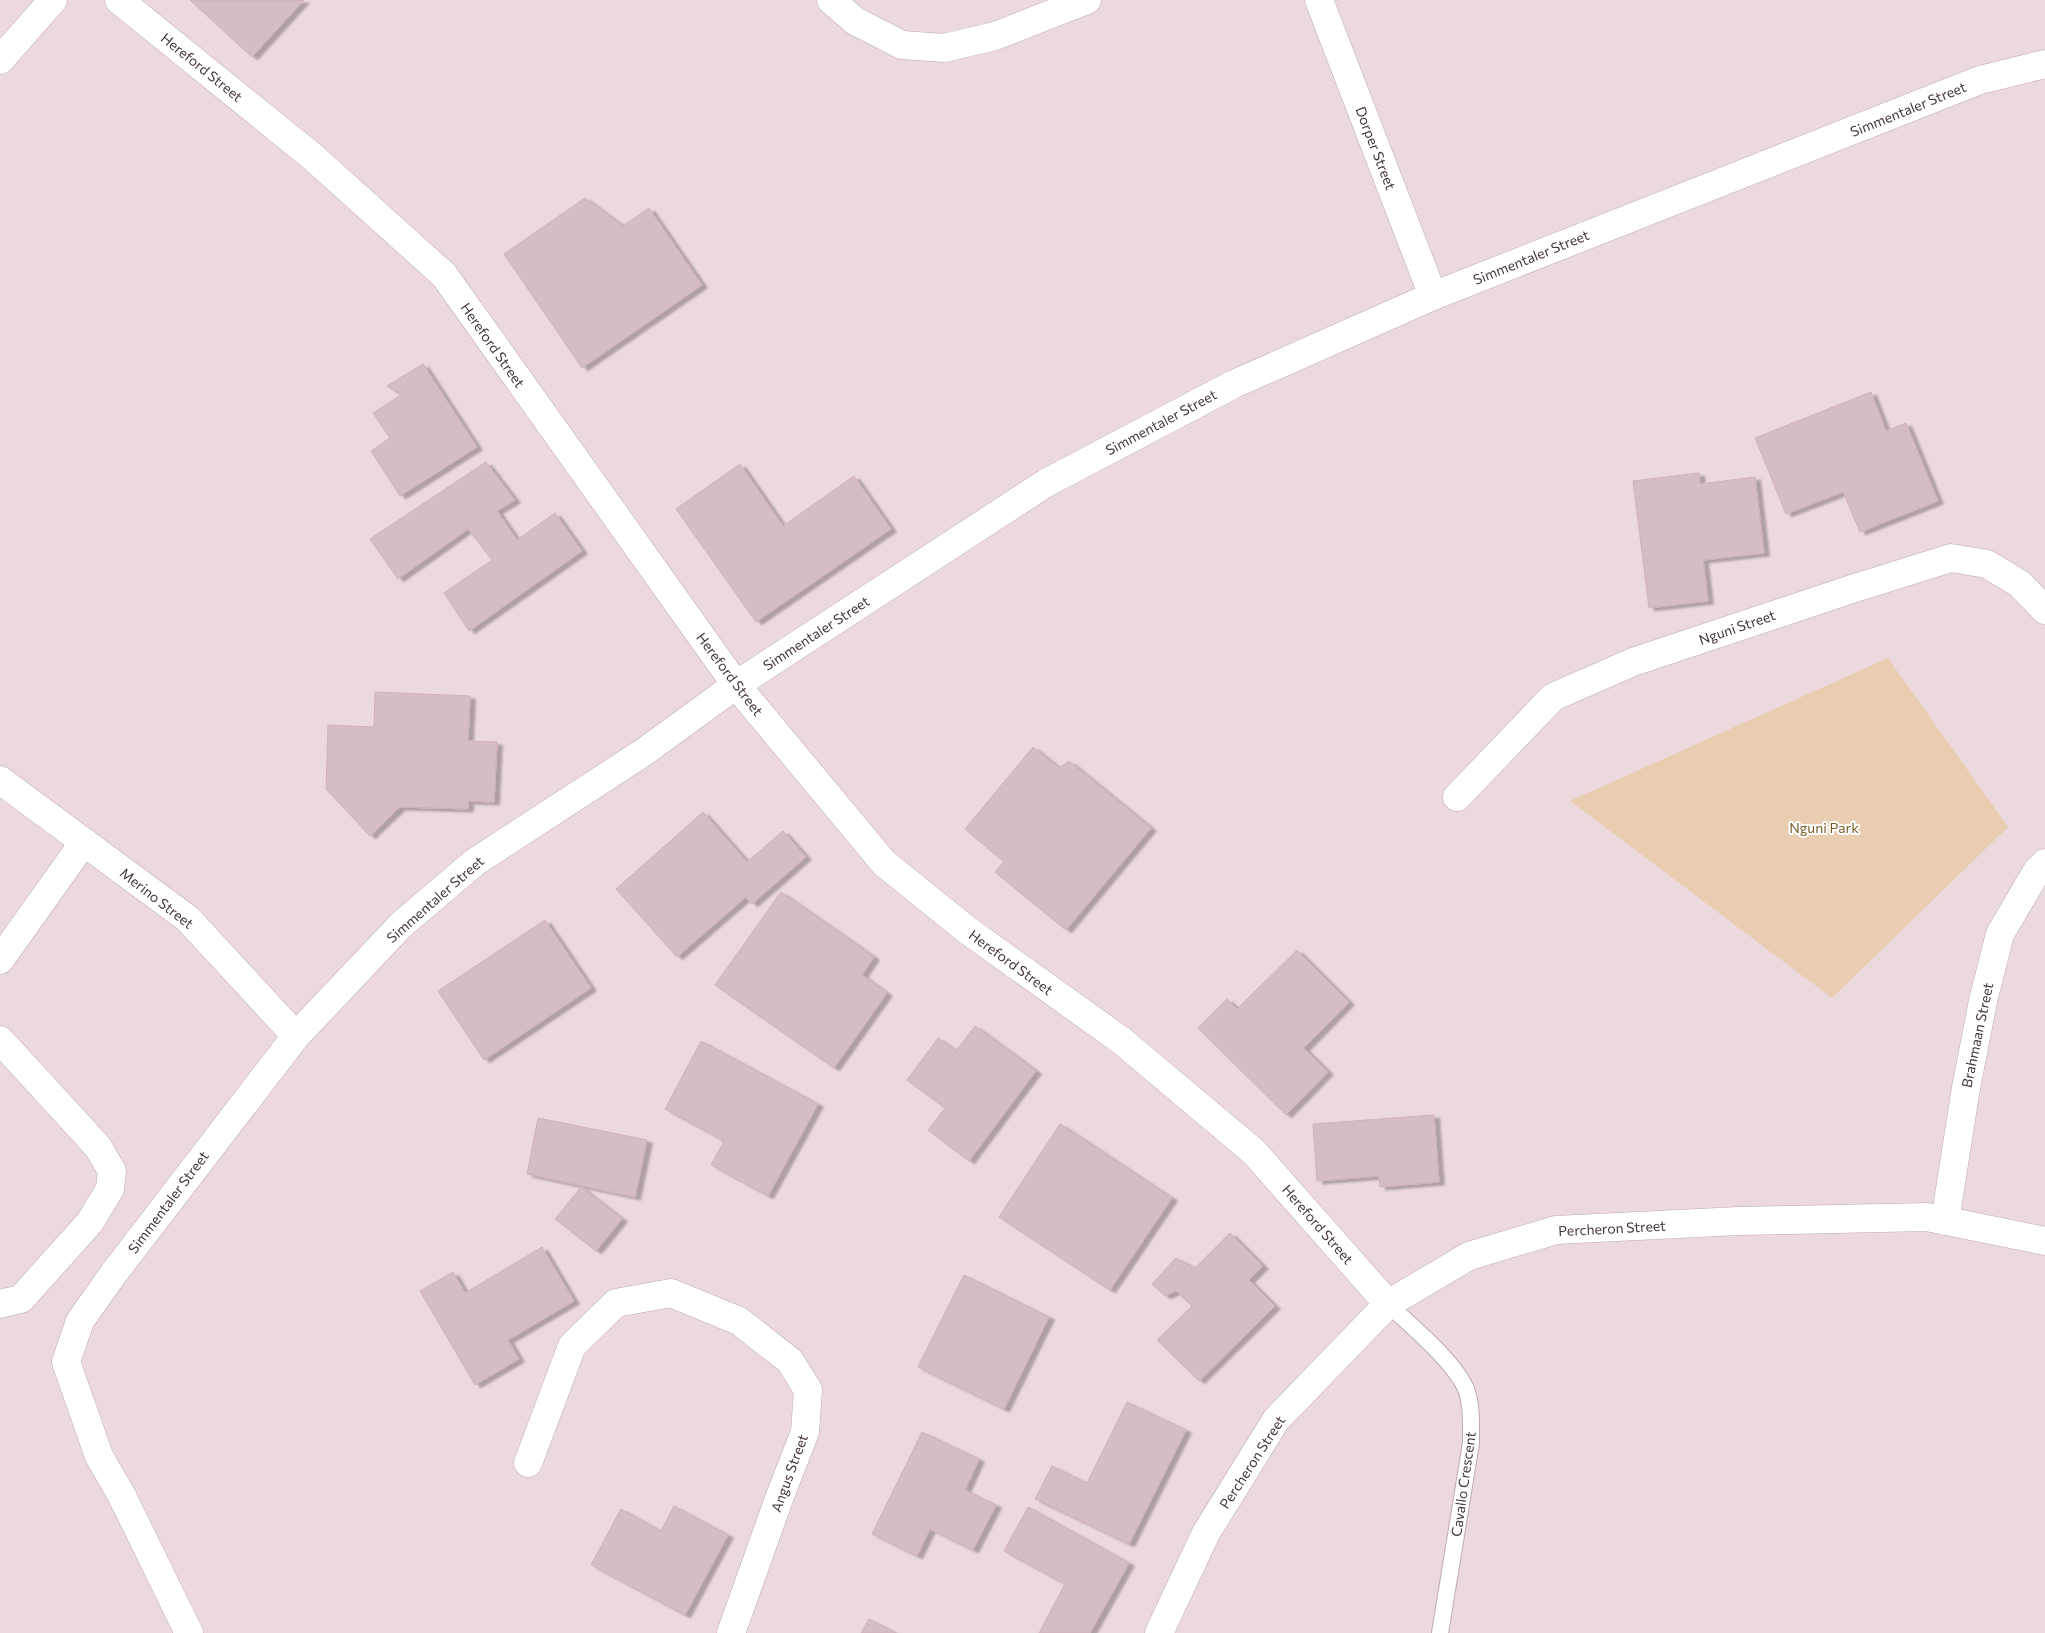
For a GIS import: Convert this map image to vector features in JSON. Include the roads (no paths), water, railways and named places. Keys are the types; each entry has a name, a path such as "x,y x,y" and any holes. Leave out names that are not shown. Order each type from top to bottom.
{"street":[{"path":"0,60 53,0"},
{"name":"Hereford Street","path":"119,0 314,158 444,276 736,685 884,863 967,930 1122,1041 1254,1152 1388,1304"},
{"path":"831,0 855,21 902,45 944,48 994,36 1087,0"},
{"name":"Dorper Street","path":"1319,0 1433,296"},
{"name":"Simmentaler Street","path":"189,1633 122,1496 99,1456 66,1362 80,1321 114,1273 296,1036 401,925 475,862 644,752 736,685 1046,483 1234,384 1433,296 1980,80 2045,64"},
{"name":"Nguni Street","path":"1457,797 1553,697 1633,662 1855,588 1951,558 1987,564 2020,584 2045,610"},
{"name":"Merino Street","path":"0,780 188,919 296,1036"},
{"path":"0,960 84,842"},
{"name":"Brahmaan Street","path":"1945,1221 1966,1088 1983,1000 2000,934 2036,871 2045,863"},
{"path":"0,1040 98,1147 112,1171 110,1189 90,1222 21,1299 0,1304"},
{"name":"Percheron Street","path":"1159,1633 1206,1533 1276,1420 1388,1304 1469,1256 1556,1230 1759,1221 1927,1217 2045,1241"},
{"name":"Angus Street","path":"528,1463 572,1346 616,1303 671,1293 739,1320 790,1361 808,1390 805,1432 731,1633"}],"lane":[{"name":"Cavallo Crescent","path":"1388,1304 1450,1365 1466,1389 1471,1417 1471,1442 1440,1633"}],"park label":[{"name":"Nguni Park","path":"1824,827"}]}
